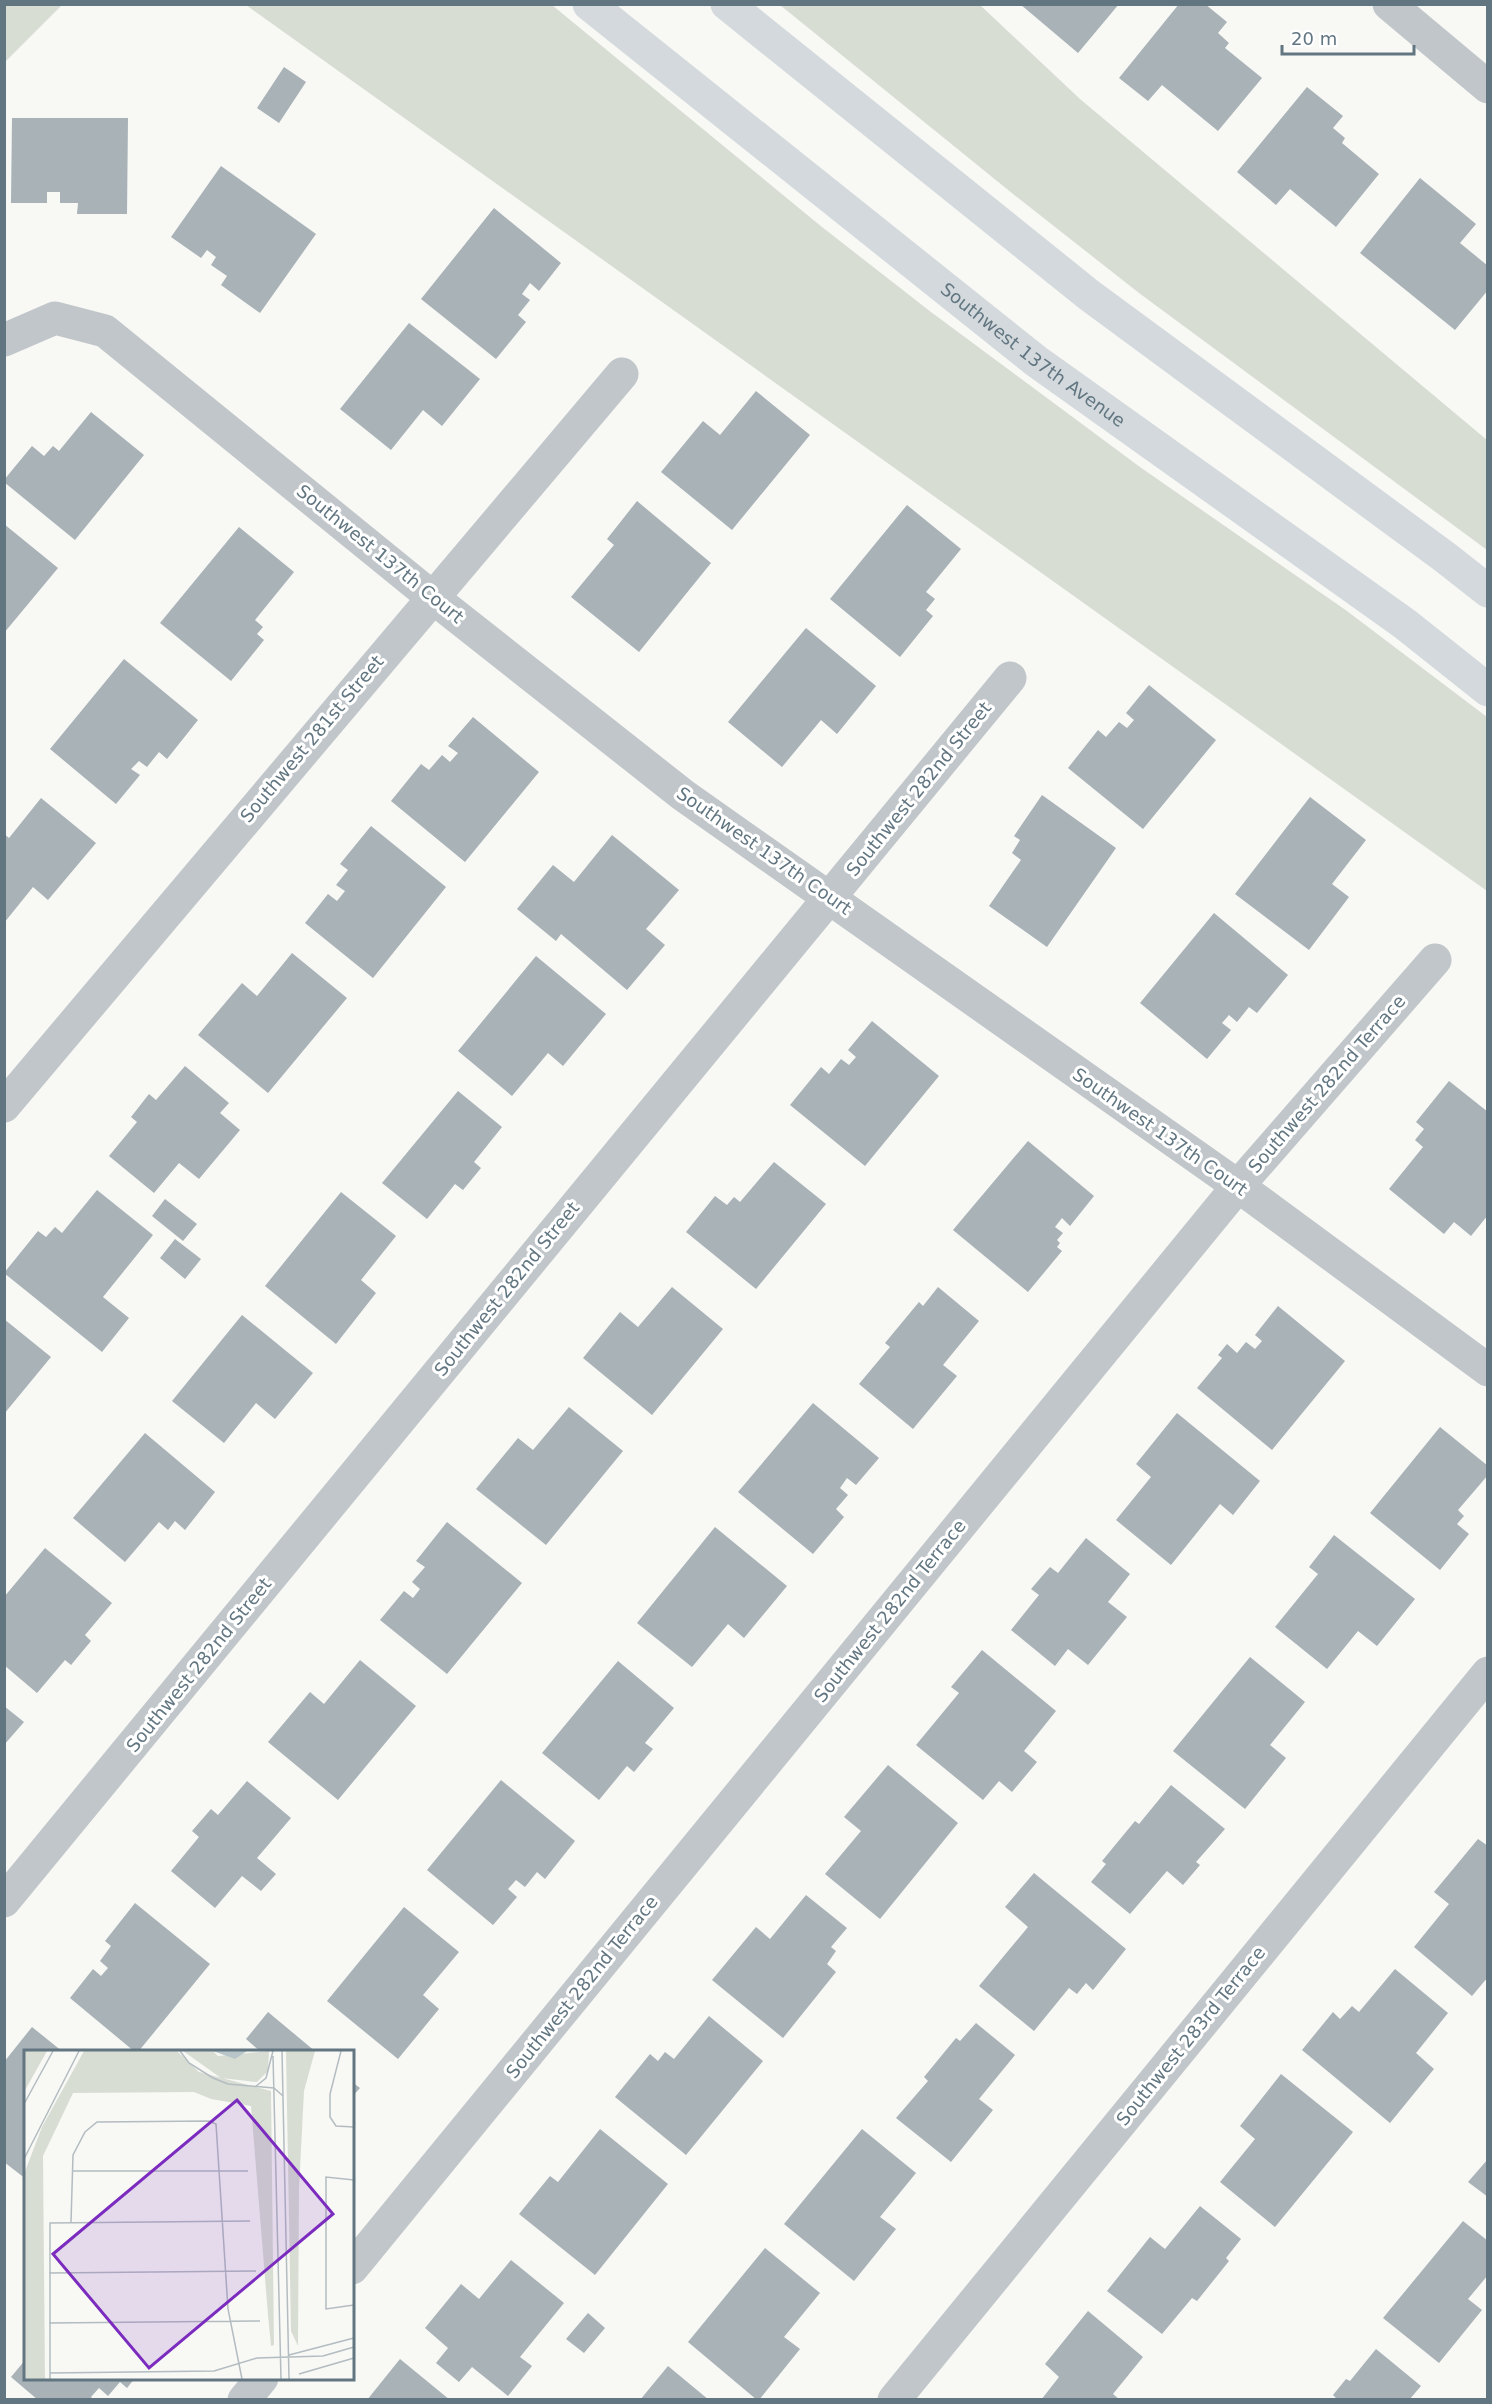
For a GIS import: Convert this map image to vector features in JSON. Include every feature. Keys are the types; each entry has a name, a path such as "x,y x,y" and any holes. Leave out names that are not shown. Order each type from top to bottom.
{"main road":[{"name":"Southwest 137th Avenue","path":"590,4 1036,361 1405,624 1488,690"},
{"path":"727,4 1089,295 1488,591"}],"street":[{"path":"1389,4 1488,87"},
{"name":"Southwest 137th Court","path":"4,340 55,318 105,332 432,597 683,795 1238,1186 1488,1370"},
{"name":"Southwest 281st Street","path":"4,1106 622,374"},
{"name":"Southwest 282nd Street","path":"4,1901 1010,678"},
{"name":"Southwest 282nd Terrace","path":"354,2266 1238,1186 1435,960"},
{"name":"Southwest 283rd Terrace","path":"894,2400 1488,1673"},
{"path":"244,2400 261,2380"}],"shaded area":[{"path":"5,4 62,5 5,62"},
{"path":"246,5 552,5 822,227 931,312 1140,467 1347,611 1487,717 1487,891"},
{"path":"780,5 980,5 1080,99 1487,440 1487,550 1139,293"}],"building":[{"path":"1020,4 1119,4 1078,53"},
{"path":"1179,4 1205,4 1227,22 1218,33 1229,43 1225,48 1262,78 1218,131 1162,85 1148,101 1119,78"},
{"path":"284,67 306,82 279,123 257,108"},
{"path":"1307,87 1343,116 1333,128 1345,138 1342,143 1379,174 1336,227 1290,189 1276,205 1237,172"},
{"path":"12,118 128,118 127,214 77,214 78,203 60,203 60,192 47,192 47,203 11,203"},
{"path":"221,166 316,234 260,313 221,285 227,276 211,265 216,257 207,250 201,258 171,237"},
{"path":"1420,178 1476,224 1460,243 1488,266 1488,290 1455,330 1360,253"},
{"path":"494,208 561,263 539,291 530,283 522,294 530,300 518,315 526,322 496,359 421,299"},
{"path":"409,323 480,379 442,426 423,410 391,450 340,409"},
{"path":"756,391 810,435 732,530 661,472 703,421 720,435"},
{"path":"91,412 144,455 75,540 4,480 32,446 44,456 53,446 59,451"},
{"path":"637,501 711,563 639,652 571,597 614,545 607,539"},
{"path":"907,505 961,549 926,592 935,599 926,610 933,616 900,657 830,599"},
{"path":"4,524 58,568 4,633"},
{"path":"239,527 294,572 255,620 263,627 257,634 264,640 231,681 160,623"},
{"path":"806,628 876,686 837,734 821,720 782,767 728,722"},
{"path":"124,659 198,720 167,759 159,752 147,767 139,761 131,769 140,775 116,804 50,749"},
{"path":"1149,685 1216,740 1143,829 1068,768 1098,730 1106,737 1119,722 1127,728 1134,720 1126,713"},
{"path":"473,717 539,772 465,862 391,801 421,764 429,770 442,755 450,762 458,753 448,746"},
{"path":"1042,795 1116,848 1047,947 989,906 1021,860 1012,853 1020,840 1014,836"},
{"path":"1310,797 1366,840 1332,884 1349,897 1309,950 1235,894"},
{"path":"41,798 96,843 48,900 33,887 4,923 4,834 9,838"},
{"path":"371,826 446,887 373,978 305,923 328,894 337,901 345,891 336,885 348,870 340,864"},
{"path":"612,835 679,890 646,929 665,945 627,990 561,934 556,941 517,909 553,865 574,882"},
{"path":"1214,913 1288,975 1257,1013 1249,1007 1237,1022 1229,1015 1222,1023 1231,1030 1207,1059 1140,1003"},
{"path":"292,953 347,998 268,1093 198,1035 242,983 257,996"},
{"path":"536,956 606,1014 563,1066 548,1053 512,1096 458,1051"},
{"path":"872,1021 939,1076 865,1166 790,1105 821,1067 829,1074 841,1059 849,1065 856,1057 848,1050"},
{"path":"185,1066 229,1103 220,1113 240,1130 199,1179 179,1163 154,1193 109,1156 137,1122 131,1117 149,1094 156,1100"},
{"path":"1449,1081 1488,1112 1488,1215 1471,1236 1454,1222 1444,1234 1389,1189 1423,1147 1415,1140 1424,1129 1416,1122"},
{"path":"458,1091 502,1127 474,1162 481,1168 463,1190 455,1184 427,1219 382,1183"},
{"path":"1028,1141 1094,1196 1070,1226 1062,1218 1055,1227 1063,1233 1057,1240 1060,1243 1057,1247 1062,1251 1028,1292 953,1230"},
{"path":"774,1162 826,1204 756,1289 686,1232 715,1196 727,1205 734,1197 740,1202"},
{"path":"97,1190 153,1235 103,1297 129,1318 102,1352 4,1273 38,1231 46,1237 55,1227 62,1233"},
{"path":"341,1192 396,1236 361,1280 376,1293 336,1344 265,1286"},
{"path":"165,1199 197,1224 183,1241 152,1216"},
{"path":"175,1239 201,1259 185,1279 160,1258"},
{"path":"672,1287 723,1329 652,1415 583,1358 620,1312 638,1327"},
{"path":"938,1287 979,1321 943,1365 957,1376 913,1429 859,1384 890,1347 885,1343 919,1302 923,1306"},
{"path":"1278,1306 1345,1361 1272,1450 1197,1388 1222,1358 1218,1355 1227,1344 1237,1353 1246,1342 1255,1349 1262,1341 1255,1335"},
{"path":"242,1315 313,1373 275,1419 256,1403 224,1443 172,1401"},
{"path":"4,1319 51,1357 4,1414"},
{"path":"813,1403 879,1458 856,1485 847,1478 840,1488 848,1495 836,1509 844,1517 813,1554 738,1492"},
{"path":"569,1407 623,1451 546,1545 476,1489 518,1438 533,1450"},
{"path":"1177,1413 1260,1481 1233,1515 1220,1504 1171,1565 1116,1520 1151,1477 1136,1464"},
{"path":"1440,1427 1488,1466 1488,1475 1458,1510 1464,1516 1457,1524 1469,1534 1440,1570 1370,1513"},
{"path":"145,1433 215,1492 185,1530 175,1521 168,1530 159,1522 125,1562 73,1518"},
{"path":"447,1522 522,1583 447,1674 380,1620 404,1591 413,1598 420,1589 412,1582 425,1567 416,1561"},
{"path":"715,1527 787,1586 744,1638 728,1624 692,1667 637,1623"},
{"path":"1334,1535 1415,1599 1377,1646 1358,1631 1327,1669 1275,1627 1318,1574 1309,1567"},
{"path":"1086,1538 1130,1574 1108,1602 1127,1617 1088,1665 1068,1649 1055,1666 1011,1630 1039,1595 1031,1589 1050,1567 1058,1573"},
{"path":"45,1548 112,1603 85,1635 91,1641 71,1665 65,1660 37,1693 4,1665 4,1597"},
{"path":"982,1650 1056,1711 1024,1751 1037,1762 1012,1792 999,1781 983,1800 916,1745 959,1693 951,1687"},
{"path":"1250,1657 1305,1702 1270,1745 1286,1758 1245,1809 1173,1751"},
{"path":"360,1660 416,1706 338,1800 268,1742 310,1692 324,1704"},
{"path":"618,1661 674,1708 645,1743 653,1749 634,1772 627,1766 599,1800 542,1753"},
{"path":"4,1706 24,1722 4,1745"},
{"path":"888,1765 958,1823 880,1919 825,1874 861,1831 844,1817"},
{"path":"501,1780 575,1841 545,1879 537,1872 525,1887 516,1880 508,1889 517,1897 493,1925 427,1870"},
{"path":"247,1781 291,1818 257,1858 276,1874 261,1891 242,1876 215,1908 171,1871 199,1837 192,1831 211,1809 218,1815"},
{"path":"1171,1785 1225,1829 1196,1862 1200,1865 1183,1885 1167,1871 1130,1914 1091,1882 1106,1864 1102,1861 1135,1821 1139,1824"},
{"path":"1478,1839 1488,1846 1488,1977 1472,1996 1414,1947 1449,1904 1434,1892"},
{"path":"1034,1873 1126,1949 1093,1990 1086,1983 1077,1994 1069,1988 1034,2031 979,1986 1028,1927 1005,1907"},
{"path":"806,1895 847,1928 831,1947 836,1951 827,1964 836,1972 783,2038 712,1980 756,1927 770,1939"},
{"path":"135,1903 210,1964 140,2050 133,2050 70,1998 93,1969 101,1976 108,1968 100,1961 111,1946 105,1941"},
{"path":"404,1907 459,1952 423,1995 439,2009 398,2059 327,2001"},
{"path":"1395,1969 1448,2013 1416,2053 1434,2069 1390,2123 1302,2050 1333,2012 1340,2019 1352,2006 1359,2012"},
{"path":"268,2012 314,2050 259,2050 246,2039"},
{"path":"709,2016 763,2061 686,2155 615,2097 650,2054 658,2061 665,2052 674,2059"},
{"path":"976,2023 1015,2055 979,2099 993,2110 951,2162 896,2118 928,2081 924,2077 956,2038 960,2041"},
{"path":"32,2027 61,2050 24,2050 24,2177 4,2162 4,2062"},
{"path":"1281,2074 1353,2132 1275,2227 1220,2182 1255,2139 1240,2126"},
{"path":"354,2084 360,2088 354,2095"},
{"path":"600,2129 668,2184 595,2275 519,2214 550,2176 558,2182"},
{"path":"862,2129 916,2173 880,2217 896,2229 854,2281 784,2224"},
{"path":"1488,2159 1488,2197 1468,2182"},
{"path":"1200,2206 1241,2239 1226,2258 1229,2261 1197,2301 1192,2298 1162,2334 1107,2291 1150,2237 1165,2249"},
{"path":"1463,2221 1488,2241 1488,2275 1468,2299 1482,2310 1439,2363 1383,2318"},
{"path":"765,2248 820,2293 784,2337 800,2349 757,2400 688,2342"},
{"path":"511,2260 564,2303 520,2357 532,2366 508,2396 472,2367 459,2382 436,2363 448,2348 425,2328 461,2284 479,2299"},
{"path":"1088,2311 1143,2357 1113,2394 1120,2400 1041,2400 1059,2377 1045,2364"},
{"path":"588,2313 605,2328 584,2353 566,2339"},
{"path":"1376,2349 1421,2386 1409,2400 1335,2400 1333,2395 1346,2379 1350,2381"},
{"path":"400,2359 450,2400 367,2400"},
{"path":"24,2361 24,2380 133,2380 127,2388 120,2382 108,2396 99,2388 91,2397 94,2400 38,2400 11,2377"},
{"path":"668,2366 709,2400 640,2400"}]}
